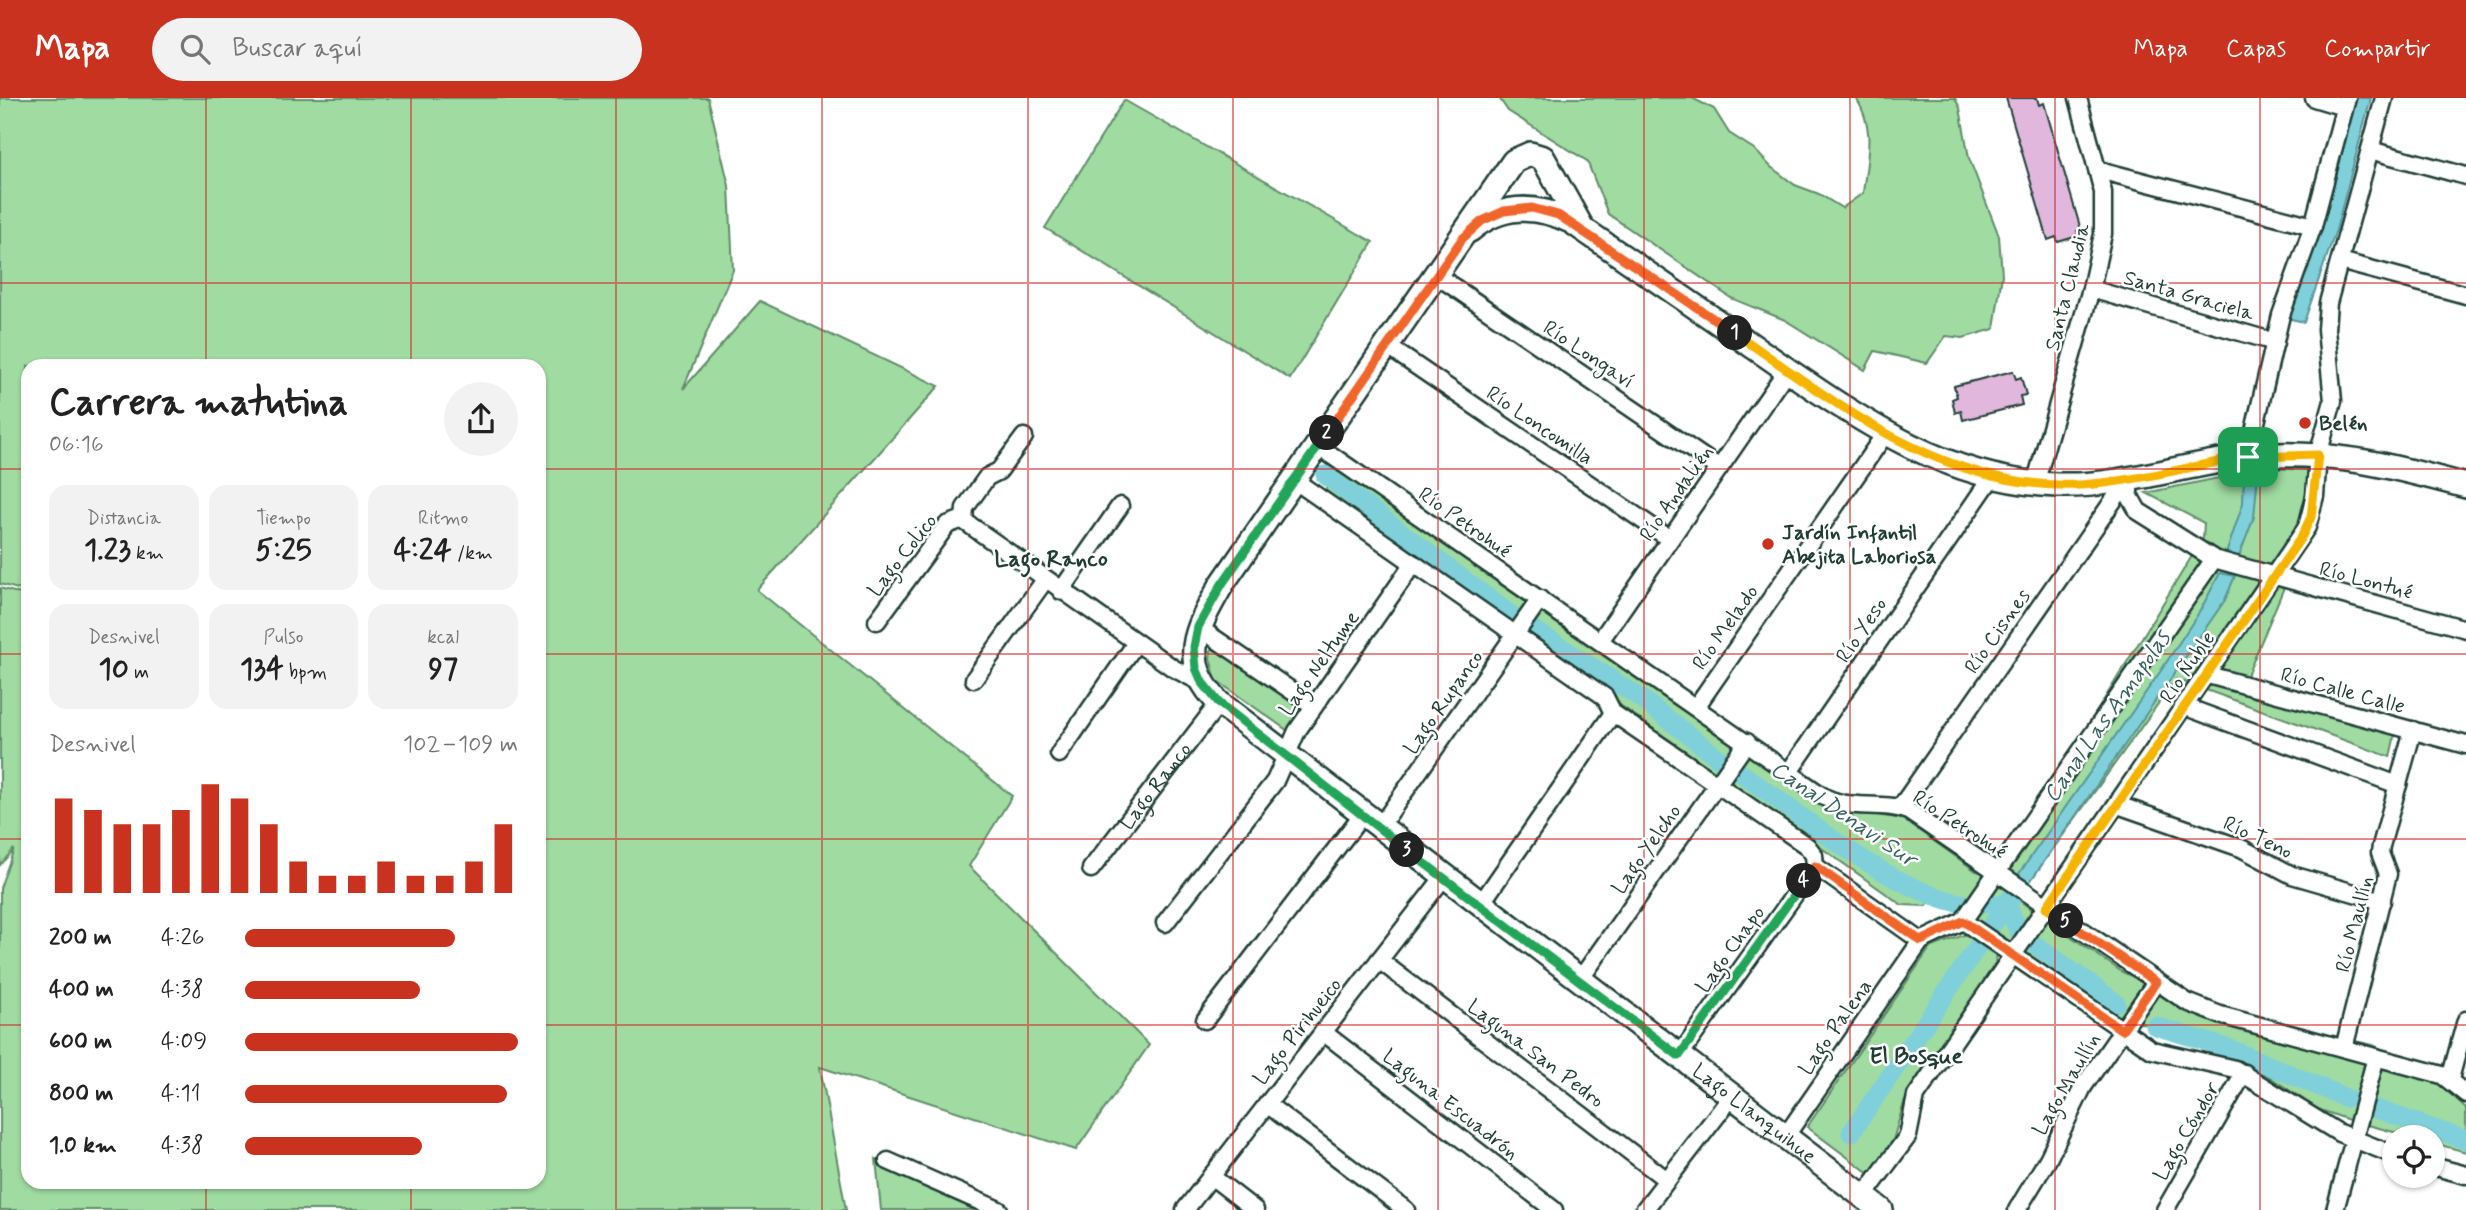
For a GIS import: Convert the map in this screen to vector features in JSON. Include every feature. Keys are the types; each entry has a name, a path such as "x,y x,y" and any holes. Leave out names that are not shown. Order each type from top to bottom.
{"street":[{"name":"Santa Claudia","path":"2035,484 2091,289 2103,234 2105,214 2099,170 2078,98"},
{"path":"2248,457 2275,342 2312,226 2346,102 2314,98"},
{"name":"Río Ñuble","path":"1872,1203 1908,1136 1916,1096 2275,577 2311,517 2318,455 2333,401 2326,315 2384,98"},
{"path":"2370,150 2466,176"},
{"path":"1202,682 1194,657 1198,627 1222,584 1462,239 1507,169 1518,157 1530,154 1548,163 1582,229"},
{"path":"2099,170 2312,226"},
{"path":"1462,239 1482,221 1518,208 1545,211 1582,229 1885,434 1938,460 1992,477 2035,484 2081,485 2248,457 2318,455 2369,461 2466,486"},
{"path":"2340,261 2466,295"},
{"name":"Río Longaví","path":"1436,275 1719,468"},
{"name":"Santa Graciela","path":"2091,289 2275,342"},
{"name":"Río Loncomilla","path":"1387,346 1670,539"},
{"name":"Río Andalién","path":"1600,641 1787,370"},
{"name":"Río Melado","path":"1696,707 1885,434"},
{"path":"963,519 965,508 987,477 999,471 1024,437"},
{"name":"Río Petrohué","path":"1318,446 1832,801 1900,808 2187,1002 2208,1012 2450,1079 2466,1094"},
{"name":"Río Yeso","path":"1789,772 1992,477"},
{"name":"Río Lontué","path":"2129,478 2129,495 2138,511 2214,559 2466,629"},
{"name":"Río Cisnes","path":"1900,808 2129,478"},
{"path":"1294,480 1605,697 1613,713 1807,846 1814,855 1815,866 1921,941 1963,921 2122,1030 2163,1054 2211,1062 2244,1073 2354,1140 2382,1150"},
{"path":"1061,591 1120,506"},
{"name":"Lago Llanquihue","path":"963,519 1045,580 1184,676 1202,682 1219,703 1286,756 1872,1203"},
{"name":"Lago Colico","path":"877,621 947,525 963,519"},
{"name":"Río Ñuble","path":"1963,921 2214,559"},
{"name":"Lago Neltume","path":"1165,923 1275,781 1292,739 1413,564"},
{"path":"974,679 1045,580"},
{"name":"Lago Rupanco","path":"1205,1020 1371,822 1516,635 1540,599"},
{"path":"1198,627 1314,706"},
{"path":"1059,754 1136,643"},
{"name":"Río Calle Calle","path":"2208,675 2466,745"},
{"name":"Lago Ranco","path":"1091,869 1219,703"},
{"path":"2186,707 2399,785"},
{"path":"1480,905 1613,713"},
{"name":"Río Maullín","path":"2344,1048 2382,901 2388,868 2380,853 2381,846 2413,730"},
{"name":"Lago Yelcho","path":"1579,981 1747,742"},
{"name":"Río Teno","path":"2118,805 2241,848 2292,875 2382,901"},
{"name":"Lago Chapo","path":"1679,1056 1815,866"},
{"name":"Lago Pirihueico","path":"1185,1210 1444,878"},
{"name":"Lago Palena","path":"1785,1136 1921,941"},
{"name":"Laguna San Pedro","path":"1379,960 1667,1180"},
{"name":"Lago Maullín","path":"2017,1210 2048,1159 2071,1108 2156,982"},
{"path":"2450,1079 2466,1020"},
{"name":"Laguna Escuadrón","path":"1323,1031 1554,1210"},
{"path":"2335,1210 2376,1057"},
{"name":"Lago Cóndor","path":"2165,1210 2244,1073"},
{"path":"1645,1210 1732,1096"},
{"path":"1267,1104 1406,1210"},
{"path":"888,1161 999,1210"},
{"path":"2445,1169 2466,1175"},
{"path":"1211,1176 1255,1210"}],"green space":[{"path":"0,98 708,98 729,186 733,270 683,389 760,301 939,386 757,590 1012,796 969,866 1149,1045 1076,1150 820,1067 846,1210 0,1210 0,888 14,849 0,865 0,588 21,594 21,1189 546,1189 546,359 21,359 21,590 0,584"},
{"path":"1499,98 1692,98 1714,109 1729,133 1754,149 1771,167 1795,185 1819,194 1842,208 1863,193 1868,132 1856,98 1955,98 1960,108 1969,158 1999,236 2002,275 1994,329 1963,338 1946,336 1927,363 1875,351 1865,370 1785,320 1731,298 1608,214 1587,161 1508,111"},
{"path":"1124,100 1373,242 1290,379 1045,228"},
{"path":"2267,468 2311,470 2288,578 2246,678 2399,717 2390,757 2176,679 2017,899 2122,972 2197,1006 2373,1045 2426,1071 2466,1108 2466,1152 2445,1146 2445,1125 2382,1125 2382,1129 2346,1119 2318,1109 2230,1051 2116,1015 1937,892 1926,906 1902,905 1322,494 1340,469 1832,808 1903,819 1976,871 1997,874 2203,538 2204,523 2146,493"},
{"path":"1212,643 1303,706 1304,712 1291,733 1216,680 1210,658"},
{"path":"1966,934 1996,953 1995,965 1904,1103 1891,1147 1870,1174 1807,1127 1930,948"},
{"path":"876,1159 983,1210 881,1210"}],"water":[{"path":"2356,98 2371,98 2336,230 2304,322 2287,318 2321,225"},
{"path":"2258,473 2254,517 2238,559 2226,554 2243,503 2244,475"},
{"path":"2220,573 2235,576 2225,600 2027,886 2016,878 2160,672 2200,611"}],"building":[{"path":"2006,98 2037,98 2039,105 2044,103 2081,230 2077,231 2078,236 2058,242 2056,237 2048,240"},
{"path":"2013,371 2016,379 2021,377 2026,395 2020,396 2022,405 1963,420 1961,411 1955,413 1952,399 1957,397 1954,386"}],"waterway":[{"name":"Canal Denavi Sur","path":"1325,475 1515,618"},
{"name":"Canal Denavi Sur","path":"1534,630 1639,697 1721,760"},
{"name":"Canal Denavi Sur","path":"1738,771 1876,868 1935,896 1964,904"},
{"path":"1990,928 2011,898"},
{"name":"Canal Denavi Sur","path":"1988,904 2007,904 2018,930"},
{"path":"1851,1133 1980,943"},
{"name":"Canal Denavi Sur","path":"2037,946 2116,1003"},
{"name":"Canal Denavi Sur","path":"2155,1026 2228,1048 2346,1098"},
{"name":"Canal Denavi Sur","path":"2373,1108 2466,1140"}],"place":[{"name":"Belén","path":"2305,423"},
{"name":"Jardín Infantil Abejita Laboriosa","path":"1768,544"}],"district":[{"name":"Lago Ranco","path":"1051,558"},
{"name":"El Bosque","path":"1916,1055"}],"route":[{"path":"1518,208 1545,211 1571,221 1885,434 1963,470 2035,484 2081,485 2248,457 2318,455 2315,496 2307,527 2046,908 2156,982 2122,1030 1963,921 1921,941 1815,866 1679,1056 1412,854 1219,703 1209,693 1196,668 1195,636 1222,584 1387,346 1471,229 1492,215 1518,208"}],"water label":[{"name":"Canal Las Amapolas","path":"2106,716"}]}
